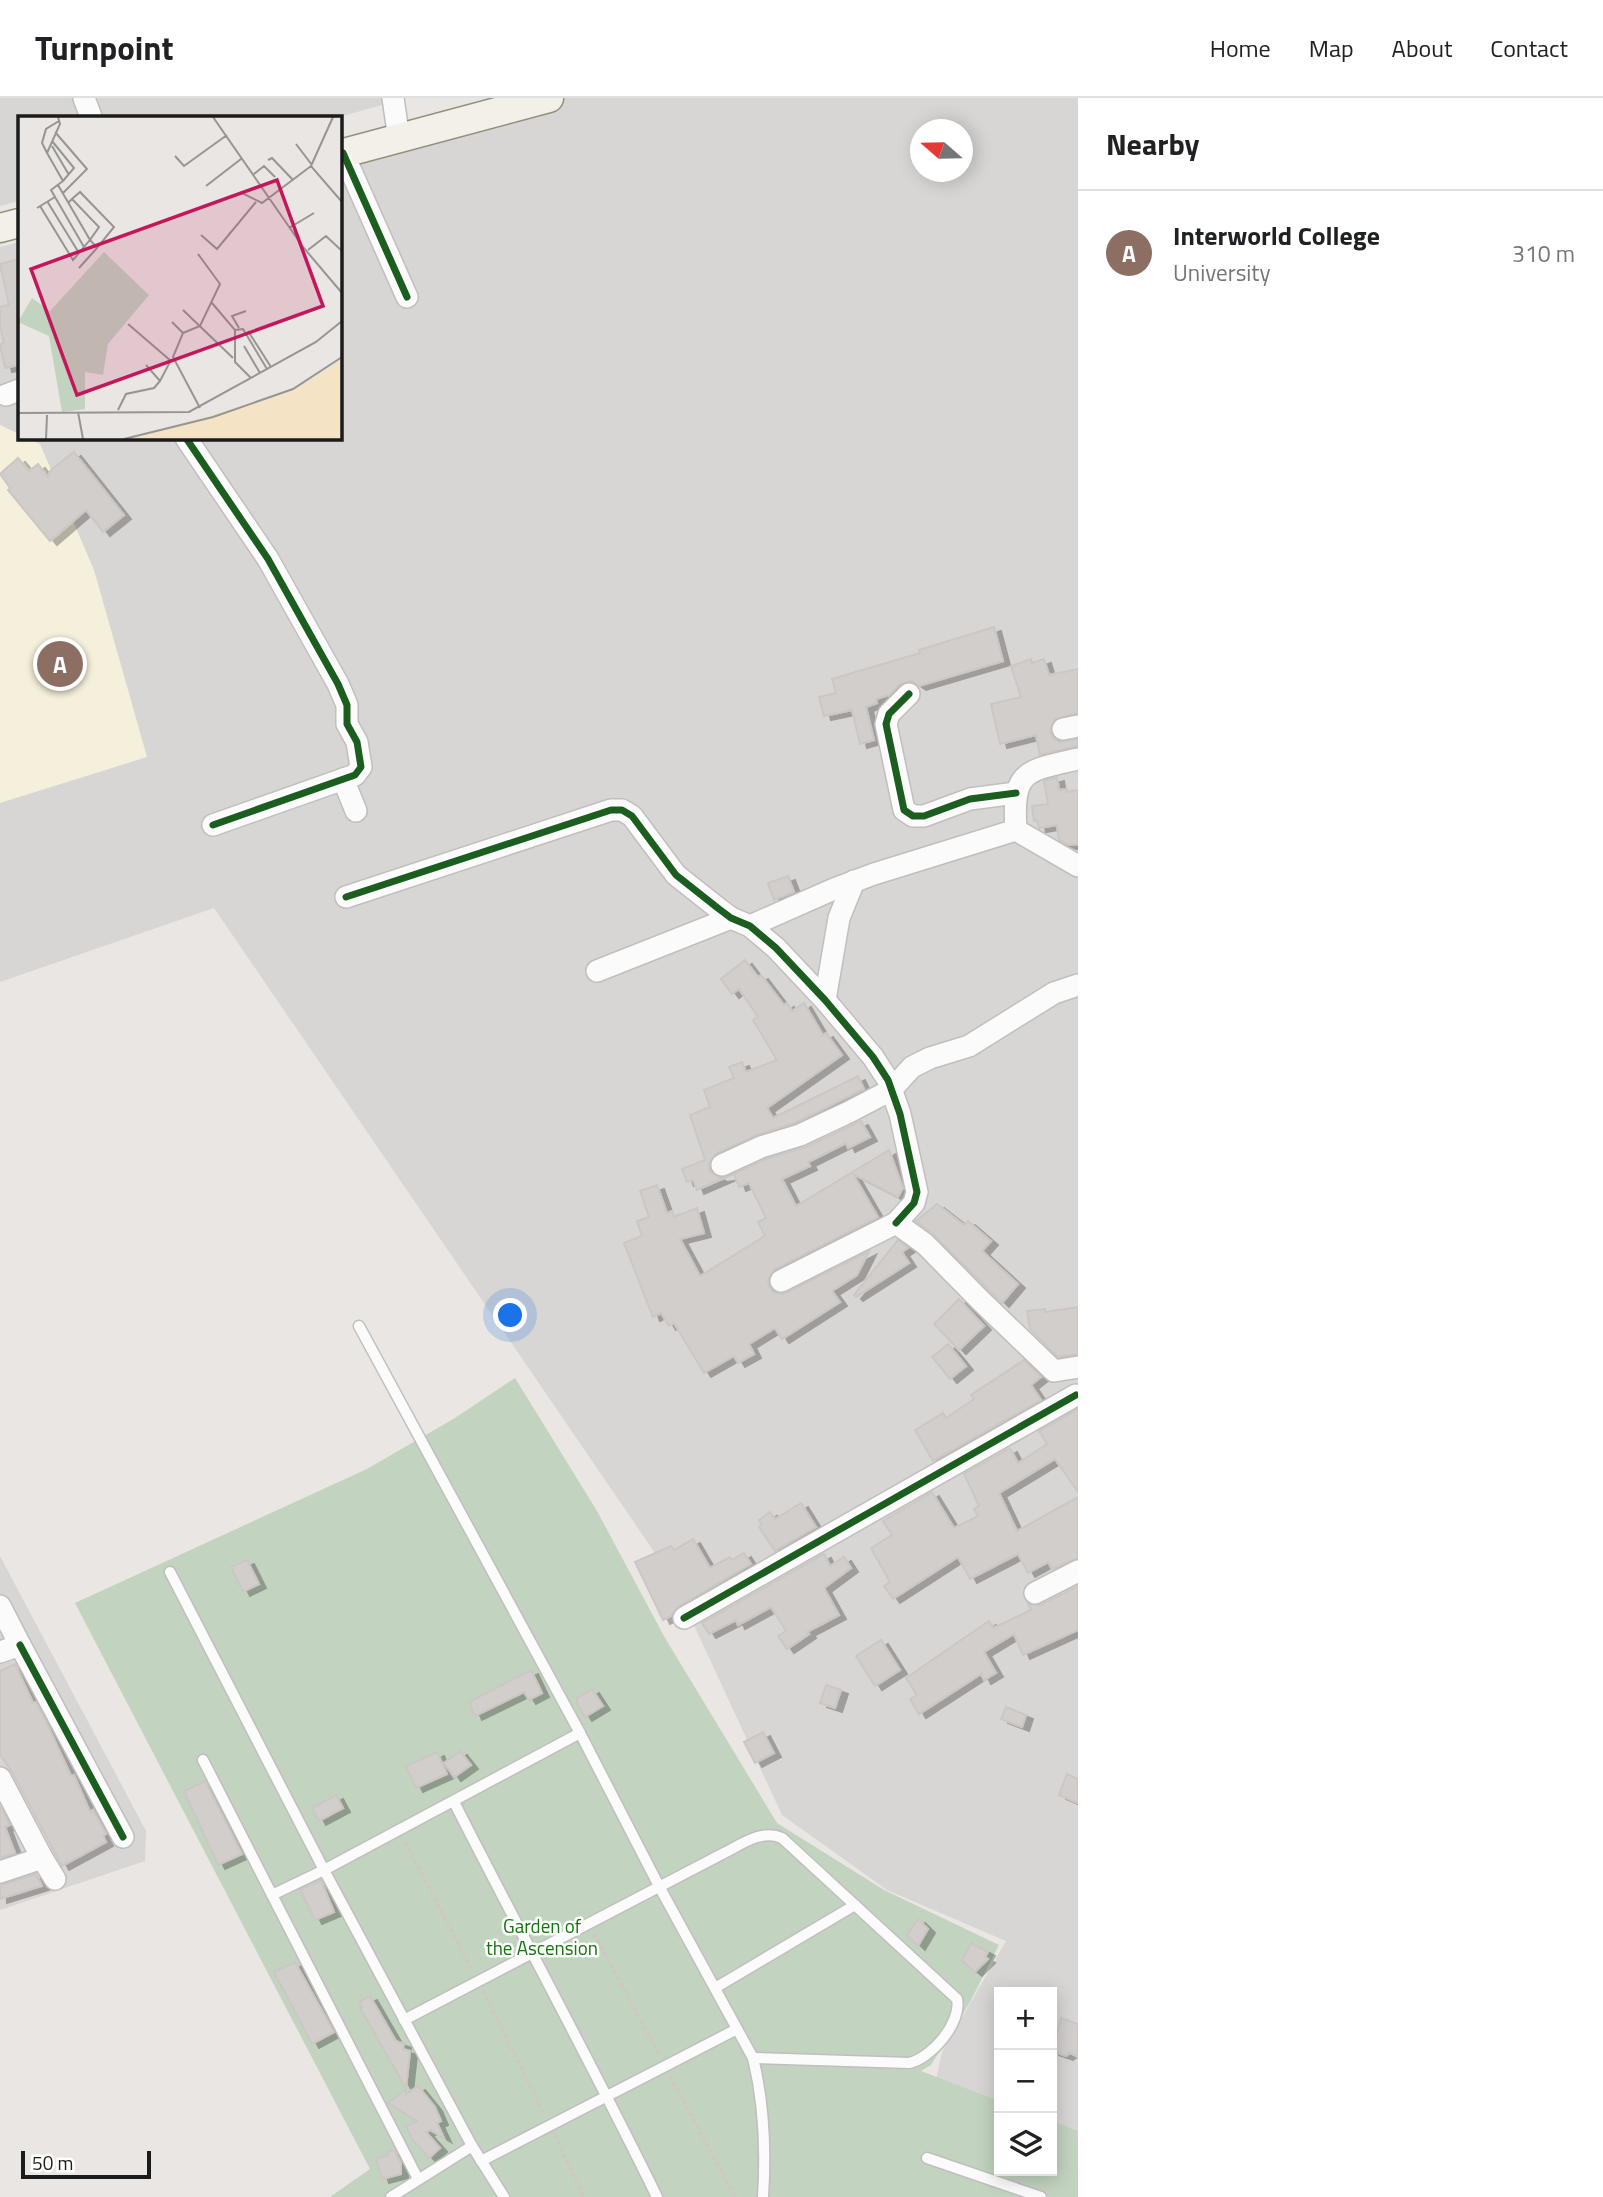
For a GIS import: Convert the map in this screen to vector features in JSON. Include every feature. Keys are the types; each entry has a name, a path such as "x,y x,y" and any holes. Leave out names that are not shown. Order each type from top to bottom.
{"main road":[{"path":"341,149 396,120 490,98"},
{"path":"396,120 549,98"},
{"path":"0,228 18,223"},
{"path":"0,246 18,241"}],"street":[{"path":"84,98 90,116"},
{"path":"341,149 407,297"},
{"path":"187,439 268,559 338,684 347,705 347,724 357,742 360,767 355,775 213,825"},
{"path":"909,694 889,714 886,724 904,810 913,816 924,816 970,799 1016,793"},
{"path":"1016,830 1016,793 1024,776 1034,769 1078,759"},
{"path":"343,779 356,811"},
{"path":"346,897 611,810 622,810 632,816 676,875 776,948 825,1000 873,1057 888,1080 900,1114 917,1192 914,1203 896,1223 781,1281"},
{"path":"597,971 854,881 1016,830 1078,866"},
{"path":"825,1000 839,918 854,881"},
{"path":"722,1165 761,1147 814,1129 891,1090 912,1067 930,1058 969,1046 1054,993 1078,985"},
{"path":"684,1618 1077,1396 925,1244 896,1223"},
{"path":"1054,1371 1078,1367"},
{"path":"1035,1593 1078,1571"},
{"path":"0,1606 10,1649 123,1837"},
{"path":"3,1789 55,1879"},
{"path":"0,1872 42,1858"}],"lane":[{"path":"359,1326 580,1733 752,2058 759,2081 761,2106 763,2197"},
{"path":"170,1572 404,2020 472,2146 504,2197"},
{"path":"272,1895 399,1831 580,1733"},
{"path":"203,1760 418,2179"},
{"path":"454,1802 657,2197"},
{"path":"404,2020 753,1839 773,1834 782,1838 957,1999 959,2012 954,2023 927,2054 909,2063 752,2058"},
{"path":"715,1988 855,1905"},
{"path":"481,2161 737,2029"},
{"path":"391,2197 472,2146"},
{"path":"927,2158 1041,2197"}],"path":[{"path":"399,1831 550,2125 583,2197"}],"shaded area":[{"path":"0,98 407,98 341,116 18,116 18,201 0,206"},
{"path":"555,98 1078,98 1078,2197 918,2197 931,2103 942,2052 1006,1941 887,1890 782,1815 672,1578 214,908 0,982 0,247 18,242 18,439 341,439 341,160"},
{"path":"0,425 18,434 18,439 28,439 40,444 94,570 147,757 0,803"},
{"path":"0,1556 146,1831 145,1861 0,1910"}],"green space":[{"name":"Garden of the Ascension","path":"515,1378 597,1511 665,1638 777,1823 884,1890 999,1945 970,2002 931,2065 921,2071 994,2099 994,2176 1057,2176 1057,2123 1078,2131 1078,2197 330,2197 370,2169 75,1603 367,1469 455,1418"}],"building":[{"path":"18,259 18,365 5,368 0,345 4,342 0,327 0,307 9,305 0,264"},
{"path":"74,452 124,515 103,532 86,510 50,541 8,490 10,488 0,474 18,458 29,471 38,464 48,477 51,470"},
{"path":"994,627 1003,661 919,686 912,681 900,684 889,695 876,699 877,703 866,707 874,740 860,744 852,710 824,716 819,697 836,693 832,679 920,653 919,650"},
{"path":"1031,659 1032,663 1044,659 1049,675 1078,669 1078,713 1055,719 1050,731 1059,742 1078,739 1078,746 1040,755 1036,735 1000,744 991,704 1021,697 1011,666"},
{"path":"1057,777 1059,790 1078,790 1078,844 1069,845 1059,840 1057,825 1039,828 1037,820 1034,821 1032,806 1048,804 1044,781"},
{"path":"788,876 794,892 774,900 768,883"},
{"path":"745,960 792,1011 804,1003 823,1035 826,1033 842,1055 767,1108 773,1118 858,1076 864,1089 795,1123 757,1135 717,1153 709,1163 710,1171 720,1178 727,1177 766,1159 806,1147 861,1121 870,1137 848,1148 846,1143 808,1162 810,1166 782,1179 796,1206 889,1150 903,1188 898,1197 853,1174 878,1217 775,1269 768,1280 773,1292 786,1293 869,1251 857,1275 832,1291 840,1302 782,1339 775,1328 749,1344 754,1354 738,1363 734,1356 704,1373 674,1323 669,1326 661,1313 653,1317 624,1243 642,1236 637,1221 649,1217 640,1191 657,1185 667,1213 672,1211 674,1217 697,1208 704,1233 680,1239 700,1276 765,1236 758,1222 766,1218 749,1183 739,1187 734,1174 697,1190 693,1180 687,1182 682,1169 705,1160 690,1115 710,1107 704,1090 734,1078 729,1067 742,1062 746,1072 777,1060 753,1020 758,1017 739,989 732,994 721,979"},
{"path":"937,1204 964,1225 968,1221 991,1241 982,1251 1018,1284 1002,1303 934,1235 916,1221"},
{"path":"898,1240 908,1248 902,1252 909,1263 856,1297 854,1295"},
{"path":"959,1299 984,1326 959,1350 934,1324"},
{"path":"1078,1307 1078,1354 1058,1357 1030,1329 1027,1311 1045,1309 1045,1312"},
{"path":"948,1344 966,1366 950,1379 932,1357"},
{"path":"1024,1360 1041,1377 1031,1385 1041,1400 933,1461 915,1430 943,1413 946,1418 974,1399 971,1395"},
{"path":"1078,1409 1078,1492 1055,1459 999,1493 1017,1531 1078,1497 1078,1558 1052,1569 1048,1562 1028,1573 1018,1554 970,1579 958,1557 893,1599 884,1586 890,1582 871,1548 892,1535 883,1521 932,1492 954,1528 978,1516 974,1509 979,1506 964,1474 1010,1448 1018,1463 1047,1444 1039,1431"},
{"path":"801,1503 816,1527 775,1551 759,1527 762,1525 759,1520 770,1512 775,1519"},
{"path":"693,1539 710,1568 744,1553 751,1564 678,1607 671,1616 663,1620 635,1562 671,1546 674,1550"},
{"path":"824,1554 830,1566 844,1557 851,1568 824,1588 839,1615 807,1632 809,1634 787,1649 778,1636 786,1631 771,1607 738,1625 736,1620 709,1634 702,1623"},
{"path":"247,1560 259,1584 243,1592 231,1567"},
{"path":"1078,1586 1078,1630 1023,1655 1014,1634 984,1652 996,1673 984,1680 981,1674 919,1714 910,1699 917,1695 906,1678 989,1621 993,1628 1031,1610 1028,1604 1041,1605"},
{"path":"881,1640 900,1670 875,1686 856,1656"},
{"path":"15,1664 33,1703 36,1702 43,1715 71,1776 74,1775 90,1812 93,1810 106,1834 103,1836 106,1842 62,1866 12,1772 0,1755 0,1671"},
{"path":"531,1670 542,1693 529,1700 524,1692 475,1716 469,1702"},
{"path":"826,1685 841,1690 835,1708 820,1703"},
{"path":"592,1689 603,1706 585,1717 577,1704 577,1698"},
{"path":"1006,1707 1026,1715 1022,1727 1001,1719"},
{"path":"763,1732 774,1753 755,1763 744,1742"},
{"path":"460,1751 471,1765 454,1777 444,1763"},
{"path":"437,1752 447,1774 416,1788 406,1766"},
{"path":"1067,1774 1078,1779 1078,1803 1059,1795"},
{"path":"205,1781 242,1854 218,1865 184,1791"},
{"path":"336,1795 343,1808 319,1821 312,1808"},
{"path":"0,1806 10,1825 5,1827 15,1853 0,1858"},
{"path":"36,1874 42,1886 0,1899 0,1885"},
{"path":"321,1880 334,1912 315,1920 300,1890"},
{"path":"918,1919 928,1929 918,1946 907,1935"},
{"path":"971,1943 988,1952 985,1957 988,1959 975,1972 962,1961"},
{"path":"295,1962 334,2032 312,2044 274,1972"},
{"path":"370,1996 396,2041 404,2044 403,2049 410,2051 406,2088 360,2008 362,2007 359,2002"},
{"path":"1061,2018 1078,2024 1078,2057 1070,2053 1066,2056 1057,2053 1057,2033"},
{"path":"418,2086 435,2107 441,2121 437,2123 444,2138 430,2130 426,2132 440,2148 429,2158 412,2139 406,2126 417,2121 388,2103 406,2089 406,2094"},
{"path":"394,2150 401,2163 401,2174 382,2179 376,2159"}],"cycle path":[{"path":"343,153 407,297"},
{"path":"187,439 268,559 338,684 347,705 347,724 357,742 361,767 355,775 213,825"},
{"path":"909,694 889,714 886,724 904,810 913,816 924,816 970,799 1016,793"},
{"path":"346,897 611,810 622,810 632,816 676,875 731,918 750,926 776,948 873,1057 888,1080 900,1114 917,1192 914,1203 896,1223"},
{"path":"684,1618 1076,1395"},
{"path":"20,1645 123,1837"}],"place":[{"name":"Interworld College","path":"60,664"}]}
